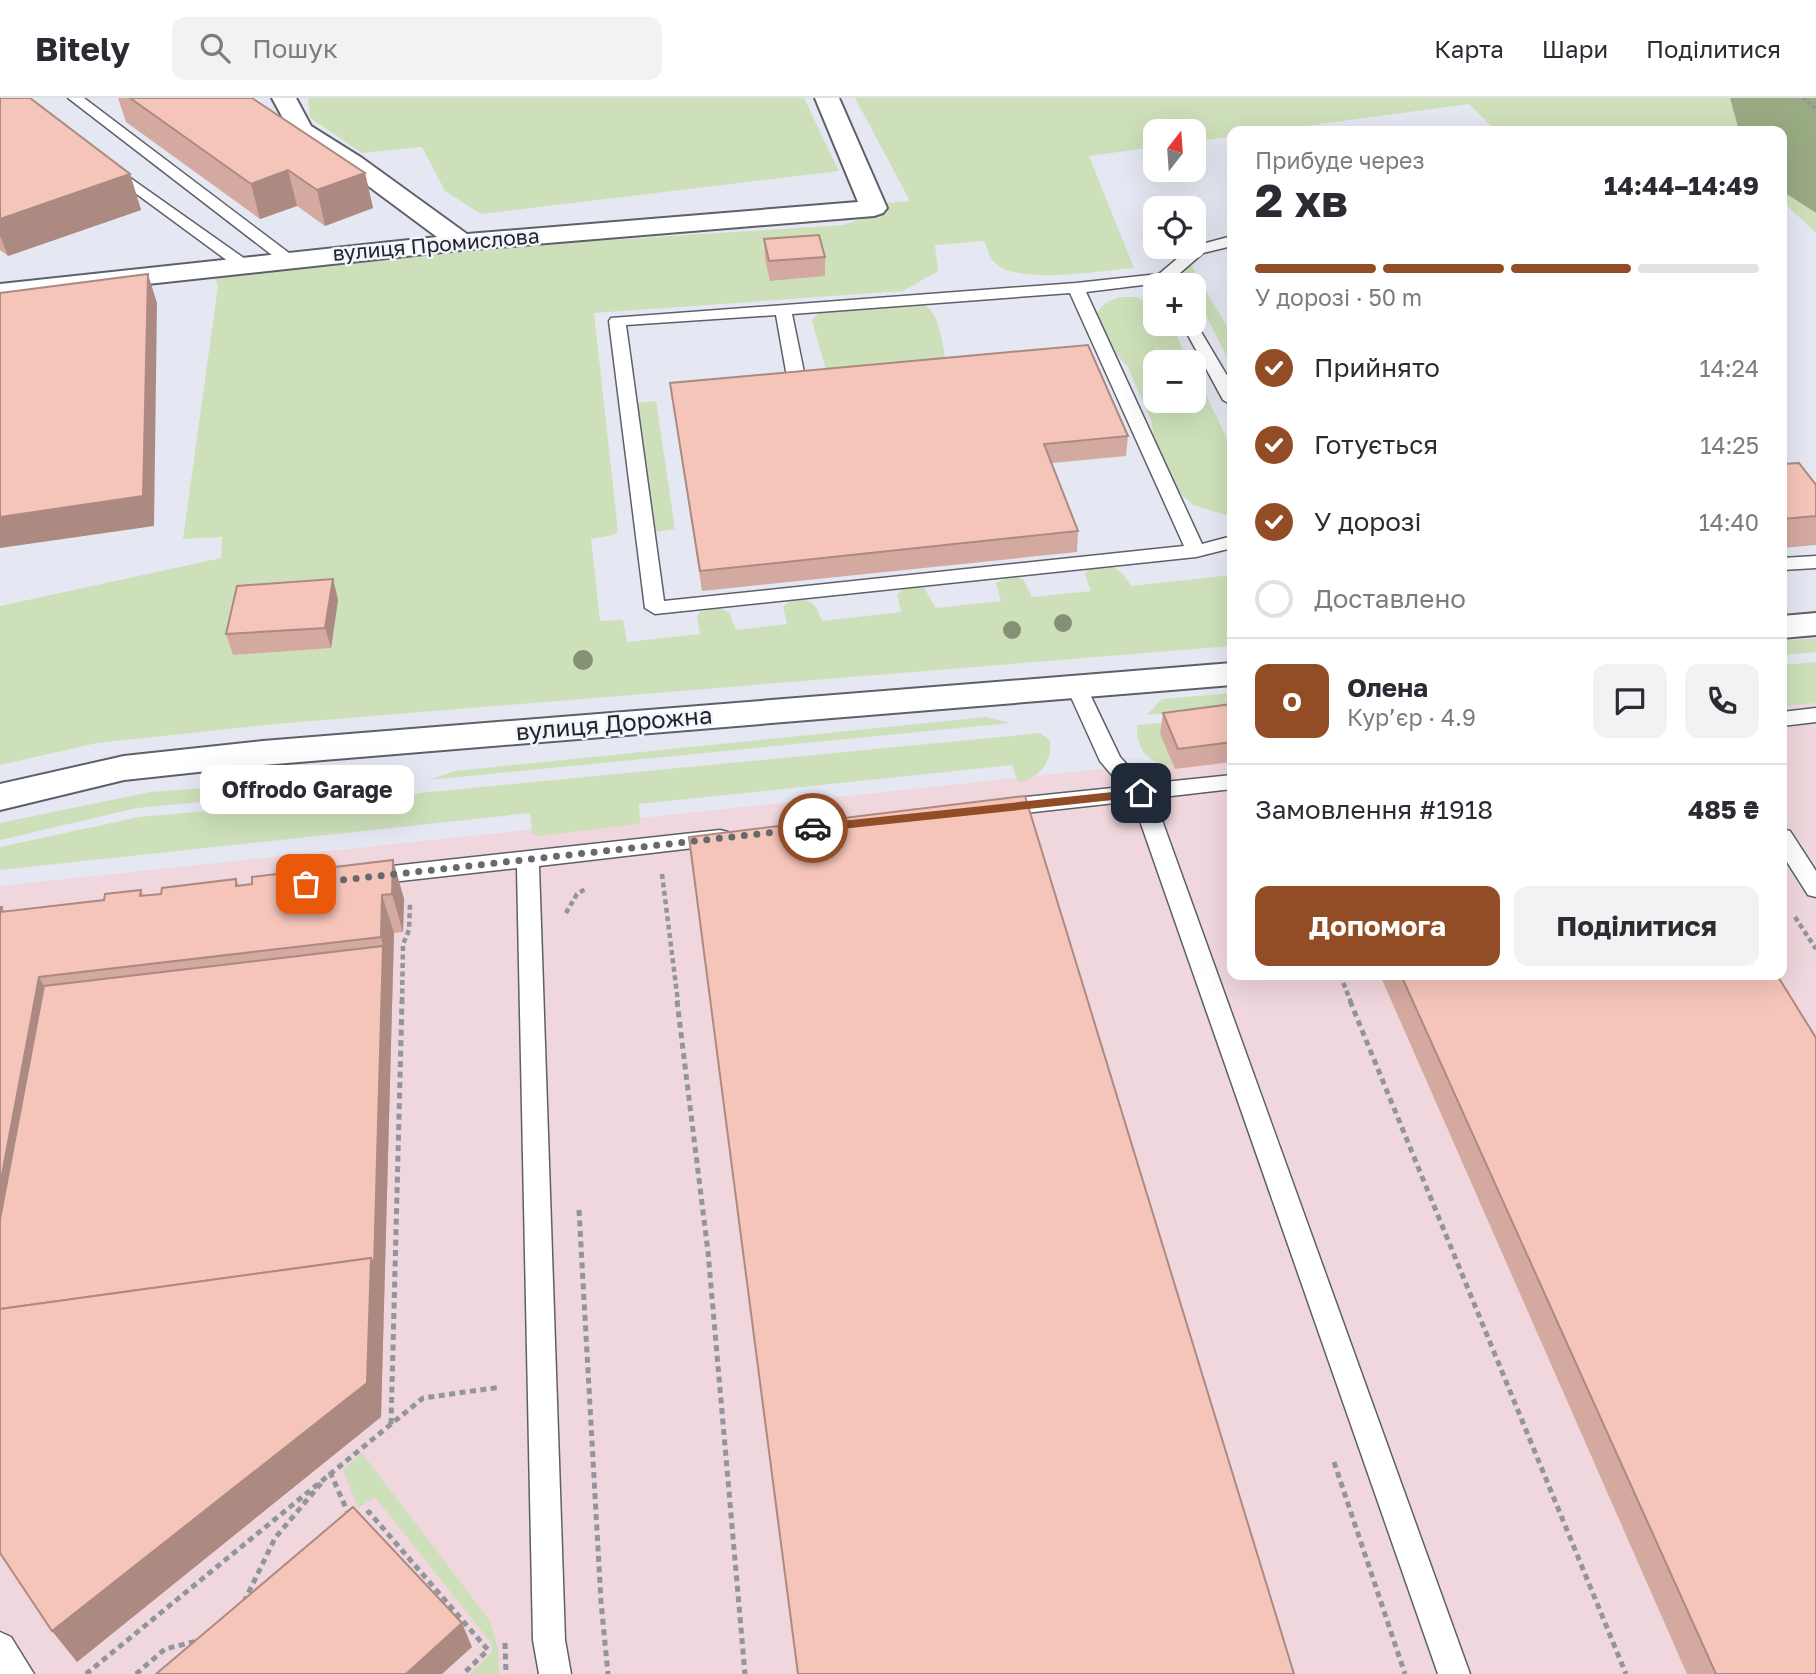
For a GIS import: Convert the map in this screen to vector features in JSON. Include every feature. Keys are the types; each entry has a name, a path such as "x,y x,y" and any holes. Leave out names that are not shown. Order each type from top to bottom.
{"street":[{"path":"284,98 300,130 353,163 461,242"},
{"name":"вулиця Промислова","path":"0,292 461,242 874,208 827,98"},
{"path":"1787,627 1816,624"},
{"name":"вулиця Дорожна","path":"0,797 124,768 263,753 1227,674"}],"lane":[{"path":"75,98 287,260"},
{"path":"91,153 242,264"},
{"path":"1174,273 1197,250 1227,242"},
{"path":"1143,283 618,321 655,608 1196,551 1227,543"},
{"path":"1076,288 1196,551"},
{"path":"783,310 796,377"},
{"path":"1197,336 1227,391"},
{"path":"1787,564 1816,562"},
{"path":"1076,686 1111,761 1141,793 1454,1674"},
{"path":"1787,718 1816,715"},
{"path":"975,811 1227,783"},
{"path":"347,879 741,836"},
{"path":"1787,845 1816,889"},
{"path":"528,858 549,1640 555,1674"},
{"path":"0,1648 18,1674"}],"path":[{"path":"1803,98 1816,109"},
{"path":"661,865 708,1252 745,1674"},
{"path":"562,918 578,894 596,881"},
{"path":"391,1424 403,944 409,930 411,890"},
{"path":"1788,906 1816,949"},
{"path":"1342,980 1626,1674"},
{"path":"579,1204 601,1602 608,1674"},
{"path":"86,1674 423,1398 501,1387"},
{"path":"1331,1452 1405,1674"},
{"path":"241,1609 275,1538 330,1472"},
{"path":"330,1472 353,1526 369,1512 488,1650 463,1674"},
{"path":"136,1674 165,1649 204,1639"}],"shaded area":[{"path":"1816,692 1816,1674 0,1674 0,886 1227,756 1227,980 1787,980 1787,695"}],"green space":[{"path":"308,98 804,98 839,171 481,214 445,191 422,147 362,153 310,118"},
{"path":"855,98 1730,98 1738,126 1491,126 1469,104 1306,126 1227,126 1227,137 1206,140 1206,119 1143,119 1143,149 1089,156 1134,268 1060,275 1020,273 1004,269 993,261 984,241 935,245 938,271 903,291 594,313 618,531 613,535 591,539 600,621 623,620 627,642 700,634 697,617 700,612 718,608 729,612 736,630 787,624 783,607 791,600 811,603 822,621 901,612 897,595 904,588 924,588 936,608 1001,601 996,583 1011,576 1023,579 1032,597 1091,591 1085,575 1087,570 1108,566 1123,574 1131,586 1227,576 1227,646 275,724 97,743 0,765 0,606 221,558 222,537 183,539 218,286 214,277 515,246 843,225 884,212 887,203 910,201"},
{"path":"1730,98 1816,98 1816,213 1787,194 1787,126 1738,126"},
{"path":"1787,194 1816,213 1816,233 1787,206"},
{"path":"1189,262 1195,273 1185,271"},
{"path":"1206,291 1227,327 1227,357 1206,316"},
{"path":"1119,297 1136,297 1143,300 1143,336 1177,336 1183,350 1143,350 1143,402 1128,367 1106,343 1095,315 1105,303"},
{"path":"918,302 926,306 936,318 946,361 830,384 812,321 815,316 827,309"},
{"path":"1206,395 1227,439 1227,515 1193,505 1170,484 1158,459 1148,413 1206,413"},
{"path":"656,401 675,529 656,532 637,403"},
{"path":"1816,638 1816,652 1787,655 1787,641"},
{"path":"1816,662 1816,703 1787,706 1787,665"},
{"path":"1227,693 1227,707 1147,715 1162,699"},
{"path":"1227,716 1227,760 1185,765 1157,762 1146,755 1139,743 1137,725"},
{"path":"986,717 1011,723 428,780 455,771"},
{"path":"1040,733 1050,740 1047,762 1032,778 1018,782 1012,765 639,804 640,824 539,836 532,833 530,813 0,870 0,847 139,817 288,804 315,809 398,801 420,793"},
{"path":"252,785 285,794 137,808 0,840 0,823 150,792"},
{"path":"362,1453 490,1621 498,1649 499,1674 470,1674 492,1652 492,1644 375,1497 358,1508 343,1470"}],"building":[{"path":"0,98 30,98 130,174 0,219"},
{"path":"130,98 252,98 365,173 317,190 288,170 251,184"},
{"path":"819,235 825,257 769,261 764,239"},
{"path":"148,274 143,496 0,517 0,293"},
{"path":"1088,345 1128,436 1044,444 1078,531 700,571 670,383"},
{"path":"1799,463 1816,485 1816,516 1787,519 1787,464"},
{"path":"333,579 325,628 226,634 237,586"},
{"path":"1227,705 1227,743 1178,749 1163,713"},
{"path":"1025,796 1294,1674 798,1674 689,837"},
{"path":"393,860 392,894 382,895 381,937 39,977 0,1185 0,907 1,912 104,900 105,894 141,890 140,896 161,894 162,888 236,879 236,886 252,884 252,877"},
{"path":"383,946 374,1266 371,1258 0,1309 0,1219 44,986"},
{"path":"1403,980 1780,980 1816,1038 1816,1674 1716,1674"},
{"path":"371,1258 367,1383 52,1631 0,1553 0,1309"},
{"path":"353,1507 462,1623 406,1674 156,1674"}],"way so far":[{"path":"306,884 813,828"}],"place":[{"name":"Offrodo Garage","path":"306,884"}],"route":[{"path":"813,828 1141,793"}]}
